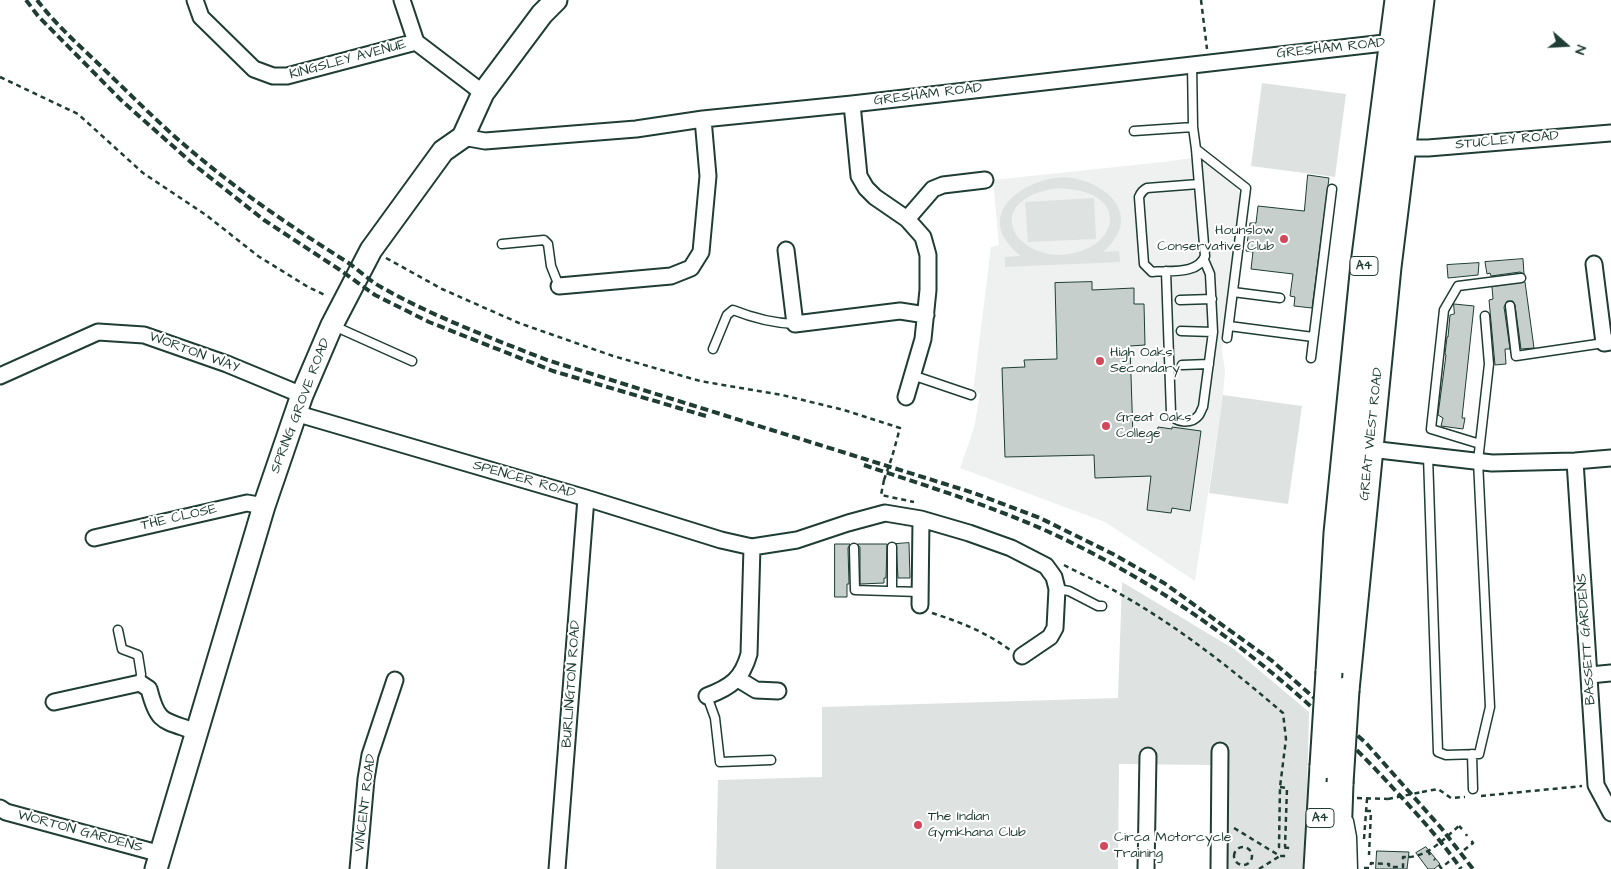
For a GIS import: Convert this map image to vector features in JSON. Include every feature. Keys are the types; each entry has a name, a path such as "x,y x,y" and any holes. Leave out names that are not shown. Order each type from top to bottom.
{"highway":[{"name":"GREAT WEST ROAD","path":"1347,869 1329,672 1339,514 1364,264 1398,0"},
{"name":"GREAT WEST ROAD","path":"1317,869 1338,783 1370,449 1402,148 1421,0"}],"main road":[{"path":"463,138 483,93 542,14 556,0"},
{"name":"SPRING GROVE ROAD","path":"158,862 264,506 299,404 332,325 371,250 443,151 463,138"}],"street":[{"name":"KINGSLEY AVENUE","path":"195,0 201,17 254,70 273,76 288,76 416,42"},
{"path":"402,0 416,42 483,93"},
{"name":"GRESHAM ROAD","path":"463,138 485,141 636,129 703,119 852,104 1393,42"},
{"path":"852,104 859,176 866,188 876,197 907,219 922,237 928,255 928,290 923,339 906,397"},
{"path":"559,286 671,276 691,268 701,252 708,176 703,119"},
{"name":"STUCLEY ROAD","path":"1402,148 1428,148 1611,133"},
{"path":"907,219 934,189 944,185 985,180"},
{"path":"786,250 795,324 900,312 926,315"},
{"path":"1594,264 1608,343"},
{"name":"WORTON WAY","path":"0,376 98,332 135,334 144,335 227,364 299,404"},
{"name":"SPENCER ROAD","path":"299,404 586,498 722,540 752,547 797,540 885,513 921,512 969,533 1011,548 1046,566 1054,577 1057,589 1055,628 1050,637 1022,656"},
{"path":"1370,449 1492,464 1611,458"},
{"name":"BASSETT GARDENS","path":"1575,461 1596,785 1611,813"},
{"name":"BURLINGTON ROAD","path":"558,869 586,498"},
{"name":"THE CLOSE","path":"94,538 247,503 264,506"},
{"path":"920,598 921,512"},
{"path":"707,696 722,690 738,679 745,667 749,654 752,547"},
{"path":"1590,675 1611,673"},
{"path":"738,679 756,690 778,691"},
{"name":"VINCENT ROAD","path":"358,869 370,755 395,680"},
{"path":"54,702 140,683 149,689 154,708 160,718 197,732"},
{"path":"1219,869 1220,751"},
{"path":"1146,869 1148,756"},
{"name":"WORTON GARDENS","path":"0,808 6,812 158,862"}],"lane":[{"path":"1166,271 1171,413 1177,420 1188,421 1199,415 1203,407 1213,332 1210,274 1204,260 1193,127 1192,64"},
{"path":"1134,131 1193,127"},
{"path":"1196,149 1246,188 1227,338"},
{"path":"1199,184 1147,188 1143,190 1139,197 1144,264 1152,272 1197,267 1204,260"},
{"path":"1310,358 1332,189"},
{"path":"502,244 544,240 548,244 551,266 559,286"},
{"path":"1480,444 1431,429 1444,310 1458,286 1521,278"},
{"path":"1233,292 1280,298"},
{"path":"1180,300 1212,300"},
{"path":"1510,306 1516,356 1608,343"},
{"path":"713,349 727,315 732,310 774,323 795,324"},
{"path":"1428,456 1438,752 1446,755 1479,754 1490,707 1478,461 1489,364 1485,316"},
{"path":"332,325 412,361"},
{"path":"1229,326 1313,338"},
{"path":"1181,331 1213,332"},
{"path":"1182,365 1208,364"},
{"path":"912,375 971,395"},
{"path":"892,547 892,590"},
{"path":"854,548 855,590 892,590 920,598"},
{"path":"1057,589 1069,591 1098,606 1102,606"},
{"path":"118,630 122,649 138,655 141,674 140,683"},
{"path":"707,696 715,718 720,762 771,760"},
{"path":"1472,754 1472,793"}],"path":[{"path":"1201,0 1208,62"},
{"path":"0,77 78,114 143,173 206,215 258,256 308,287 342,304"},
{"path":"371,250 442,289 519,323 613,356 700,381 782,395 844,410 900,428 880,495 921,512"},
{"path":"1059,562 1123,595 1169,625 1241,678 1284,713 1286,739 1280,787 1279,847 1290,848"},
{"path":"920,598 930,612 994,638 1012,652 1022,656"},
{"path":"1338,783 1367,799 1388,799 1438,789 1451,798 1472,793"},
{"path":"1480,796 1596,785"},
{"path":"1280,787 1287,788 1285,848"},
{"path":"1364,844 1367,799"},
{"path":"1366,811 1371,811 1369,855"},
{"path":"1219,819 1280,856 1289,856"},
{"path":"1347,869 1370,868 1371,863 1389,864 1389,868 1403,867 1403,856 1417,856 1428,851 1460,825 1462,829"},
{"path":"1464,850 1473,843 1471,840"},
{"path":"1244,846 1250,849 1253,854 1250,863 1244,865 1236,862 1235,853 1238,848 1244,846"},
{"path":"1428,851 1430,855"},
{"path":"1259,869 1280,856"},
{"path":"1439,865 1441,868 1450,860"}],"shaded area":[{"path":"1262,83 1346,94 1335,177 1251,166"},
{"name":"High Oaks Secondary","path":"1198,157 1235,185 1241,195 1222,350 1225,371 1223,395 1195,581 1105,522 960,468 974,428 980,394 973,392 991,247 999,245 993,180"},
{"path":"1065,177 1095,185 1116,202 1121,214 1121,226 1115,239 1103,252 1119,251 1120,262 1005,267 1005,257 1021,256 1007,241 1000,227 1001,214 1007,203 1018,193 1048,179","holes":["1051,189 1078,190 1096,197 1108,210 1110,223 1104,235 1092,246 1069,254 1048,254 1030,247 1018,237 1012,223 1015,210 1027,198"]},
{"path":"1094,198 1096,239 1028,242 1025,202"},
{"path":"1223,395 1302,406 1288,504 1209,493"},
{"name":"The Indian Gymkhana Club","path":"1122,582 1234,649 1309,712 1305,869 1211,869 1212,765 1119,764 1118,869 716,869 718,780 822,777 822,707 1118,698"}],"building":[{"name":"Hounslow Conservative Club","path":"1308,175 1329,178 1312,308 1294,306 1295,297 1290,296 1293,274 1251,269 1253,252 1246,251 1250,223 1256,223 1258,206 1304,211"},
{"path":"1523,259 1524,274 1520,272 1491,276 1490,273 1487,274 1485,262"},
{"path":"1479,263 1478,275 1448,278 1447,265"},
{"path":"1092,282 1092,290 1134,288 1134,304 1144,304 1145,345 1130,346 1133,437 1157,436 1158,427 1201,431 1190,511 1172,508 1171,513 1147,510 1151,476 1095,478 1094,455 1005,457 1002,368 1025,367 1024,360 1057,359 1055,283"},
{"path":"1525,282 1534,348 1521,349 1515,305 1513,301 1507,301 1504,307 1510,349 1505,349 1506,364 1495,365 1489,300 1493,299 1492,287"},
{"path":"1454,304 1474,306 1462,418 1465,418 1463,429 1441,426 1443,418 1438,415 1450,315 1454,314"},
{"path":"909,543 910,578 898,578 896,544"},
{"path":"835,544 850,544 848,548 849,584 847,584 847,597 835,597"},
{"path":"858,544 887,544 886,578 884,578 884,583 860,584 860,548"},
{"path":"1426,847 1440,864 1434,869 1428,869 1416,853"},
{"path":"1377,851 1409,852 1407,869 1376,869"}],"railway":[{"path":"26,0 38,16 121,100 193,164 264,220 375,295 429,322 553,371 706,416"},
{"path":"37,0 74,40 178,140 284,221 349,263 376,284 401,298 463,326 547,360 974,493 1040,518 1113,554 1164,583 1271,660 1366,743 1442,829 1473,869"},
{"path":"864,465 980,504 1049,532 1144,582 1190,611 1276,676 1356,749 1437,837 1461,869"}],"place":[{"name":"Hounslow Conservative Club","path":"1284,239"},
{"name":"High Oaks Secondary","path":"1100,361"},
{"name":"Great Oaks College","path":"1106,426"},
{"name":"The Indian Gymkhana Club","path":"918,825"},
{"name":"Circa Motorcycle Training","path":"1104,846"}]}
